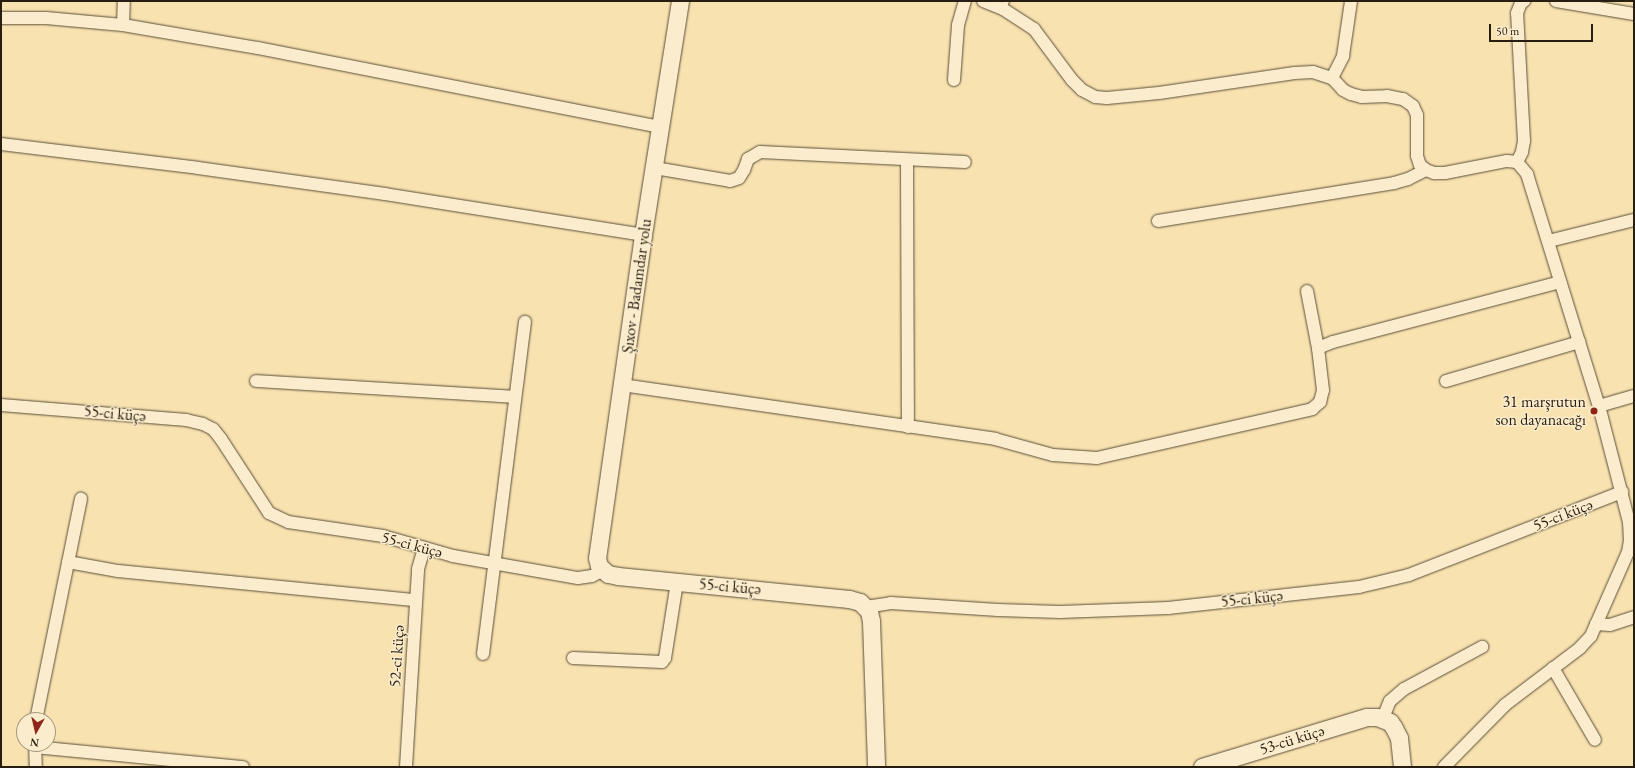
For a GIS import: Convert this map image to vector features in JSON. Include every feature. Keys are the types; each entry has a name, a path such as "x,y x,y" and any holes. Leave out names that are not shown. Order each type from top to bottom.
{"street":[{"path":"122,25 124,1"},
{"name":"Şıxov - Badamdar yolu","path":"602,571 597,558 643,235 655,168 680,1"},
{"path":"954,80 958,25 965,1"},
{"path":"983,1 1004,5 1034,29 1072,80 1082,90 1095,97 1107,98 1160,93 1295,73 1313,72 1332,78 1343,90 1351,94 1362,97 1387,96 1403,99 1413,106 1417,115 1417,156 1420,164 1426,170 1434,173 1445,173 1498,162 1517,162"},
{"path":"1332,78 1343,56 1351,1"},
{"path":"1517,162 1522,152 1524,141 1517,14 1521,3 1524,1"},
{"path":"1556,1 1634,14"},
{"path":"1,18 46,18 122,25 258,48 661,127"},
{"path":"1,144 384,194 643,235"},
{"path":"655,168 730,181 739,178 748,159 760,152 965,162"},
{"path":"907,160 908,427"},
{"path":"1444,767 1506,705 1580,648 1591,636 1628,552 1630,540 1629,522 1599,406 1527,174 1517,162"},
{"path":"1158,221 1394,182 1408,179 1426,170"},
{"path":"1549,241 1634,220"},
{"path":"1318,348 1333,342 1560,282"},
{"path":"622,385 995,439 1053,455 1097,458 1312,408 1320,402 1323,390 1318,348 1307,291"},
{"path":"483,654 493,564 525,322"},
{"path":"1446,381 1579,342"},
{"path":"256,381 515,396"},
{"path":"1599,406 1634,396"},
{"name":"55-ci küçə","path":"1,404 186,420 203,424 213,429 269,513 288,522 383,536 424,548 493,564 578,578 592,576 602,571 618,576 849,599 860,602 866,607 891,603 998,610 1076,611 1183,606 1360,587 1409,575 1622,492"},
{"path":"38,712 81,499"},
{"name":"52-ci küçə","path":"406,767 418,569 424,548"},
{"path":"68,562 118,572 416,600"},
{"path":"573,658 662,662 665,658 677,582"},
{"path":"866,607 871,621 876,767"},
{"path":"1596,624 1610,625 1634,617"},
{"path":"1402,767 1399,738 1390,722 1383,718 1390,702 1404,689 1482,647"},
{"path":"1553,668 1595,740"},
{"name":"53-cü küçə","path":"1202,767 1367,718 1383,718"},
{"path":"56,747 243,767"},
{"path":"35,752 36,767"}],"place":[{"name":"31 marşrutun son dayanacağı","path":"1594,411"}]}
